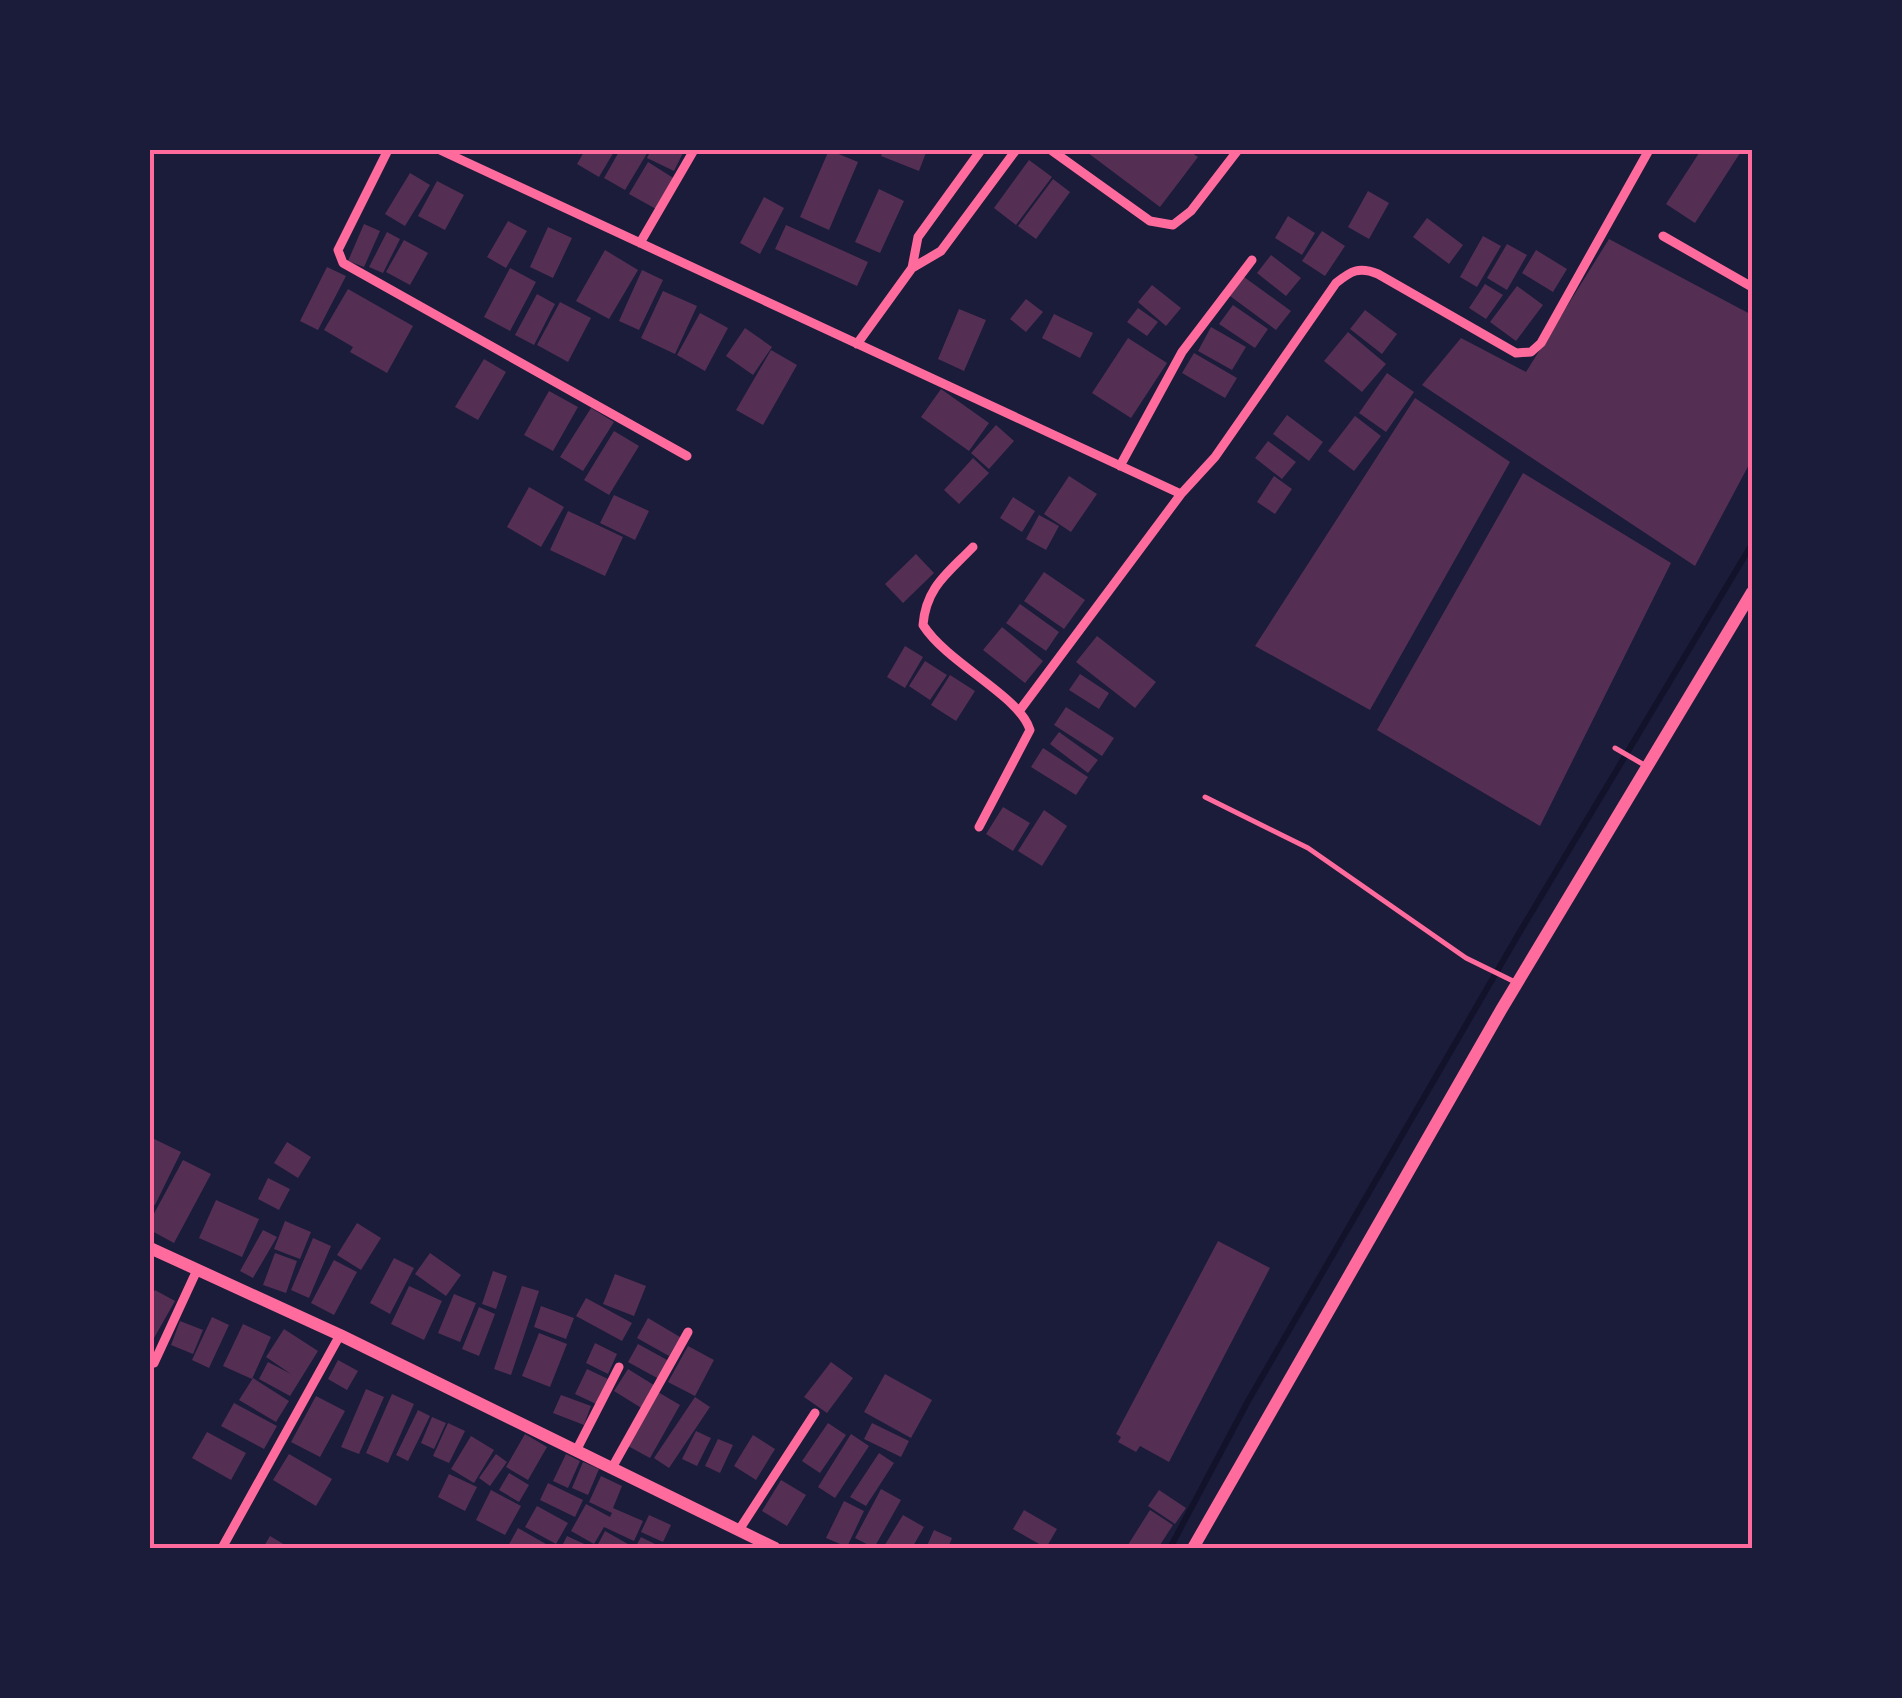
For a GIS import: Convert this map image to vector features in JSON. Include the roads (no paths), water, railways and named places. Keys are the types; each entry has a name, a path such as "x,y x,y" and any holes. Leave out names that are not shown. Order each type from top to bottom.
{"main road":[{"path":"1193,1548 1513,981 1642,764 1752,592"},
{"path":"150,1248 578,1449 775,1548"}],"street":[{"path":"388,150 338,250 344,263 687,456"},
{"path":"440,150 1182,494"},
{"path":"640,242 694,150"},
{"path":"912,268 918,237 981,150"},
{"path":"856,344 912,268 941,251 1016,150"},
{"path":"1051,150 1150,221 1173,224 1191,211 1238,150"},
{"path":"1020,710 1182,494 1215,456 1336,283 1353,270 1366,269 1516,353 1531,352 1541,342 1649,150"},
{"path":"1663,236 1752,288"},
{"path":"1120,466 1172,368 1252,260"},
{"path":"973,548 931,591 924,625 946,654 1020,710 1030,730 979,827"},
{"path":"154,1363 197,1270"},
{"path":"613,1466 688,1332"},
{"path":"222,1548 340,1335"},
{"path":"578,1449 620,1367"},
{"path":"739,1530 815,1413"}],"lane":[{"path":"1615,748 1642,764"},
{"path":"1204,797 1308,848 1466,958 1513,981"}],"waterway":[{"path":"1170,1548 1248,1401 1518,935 1752,544"}]}
